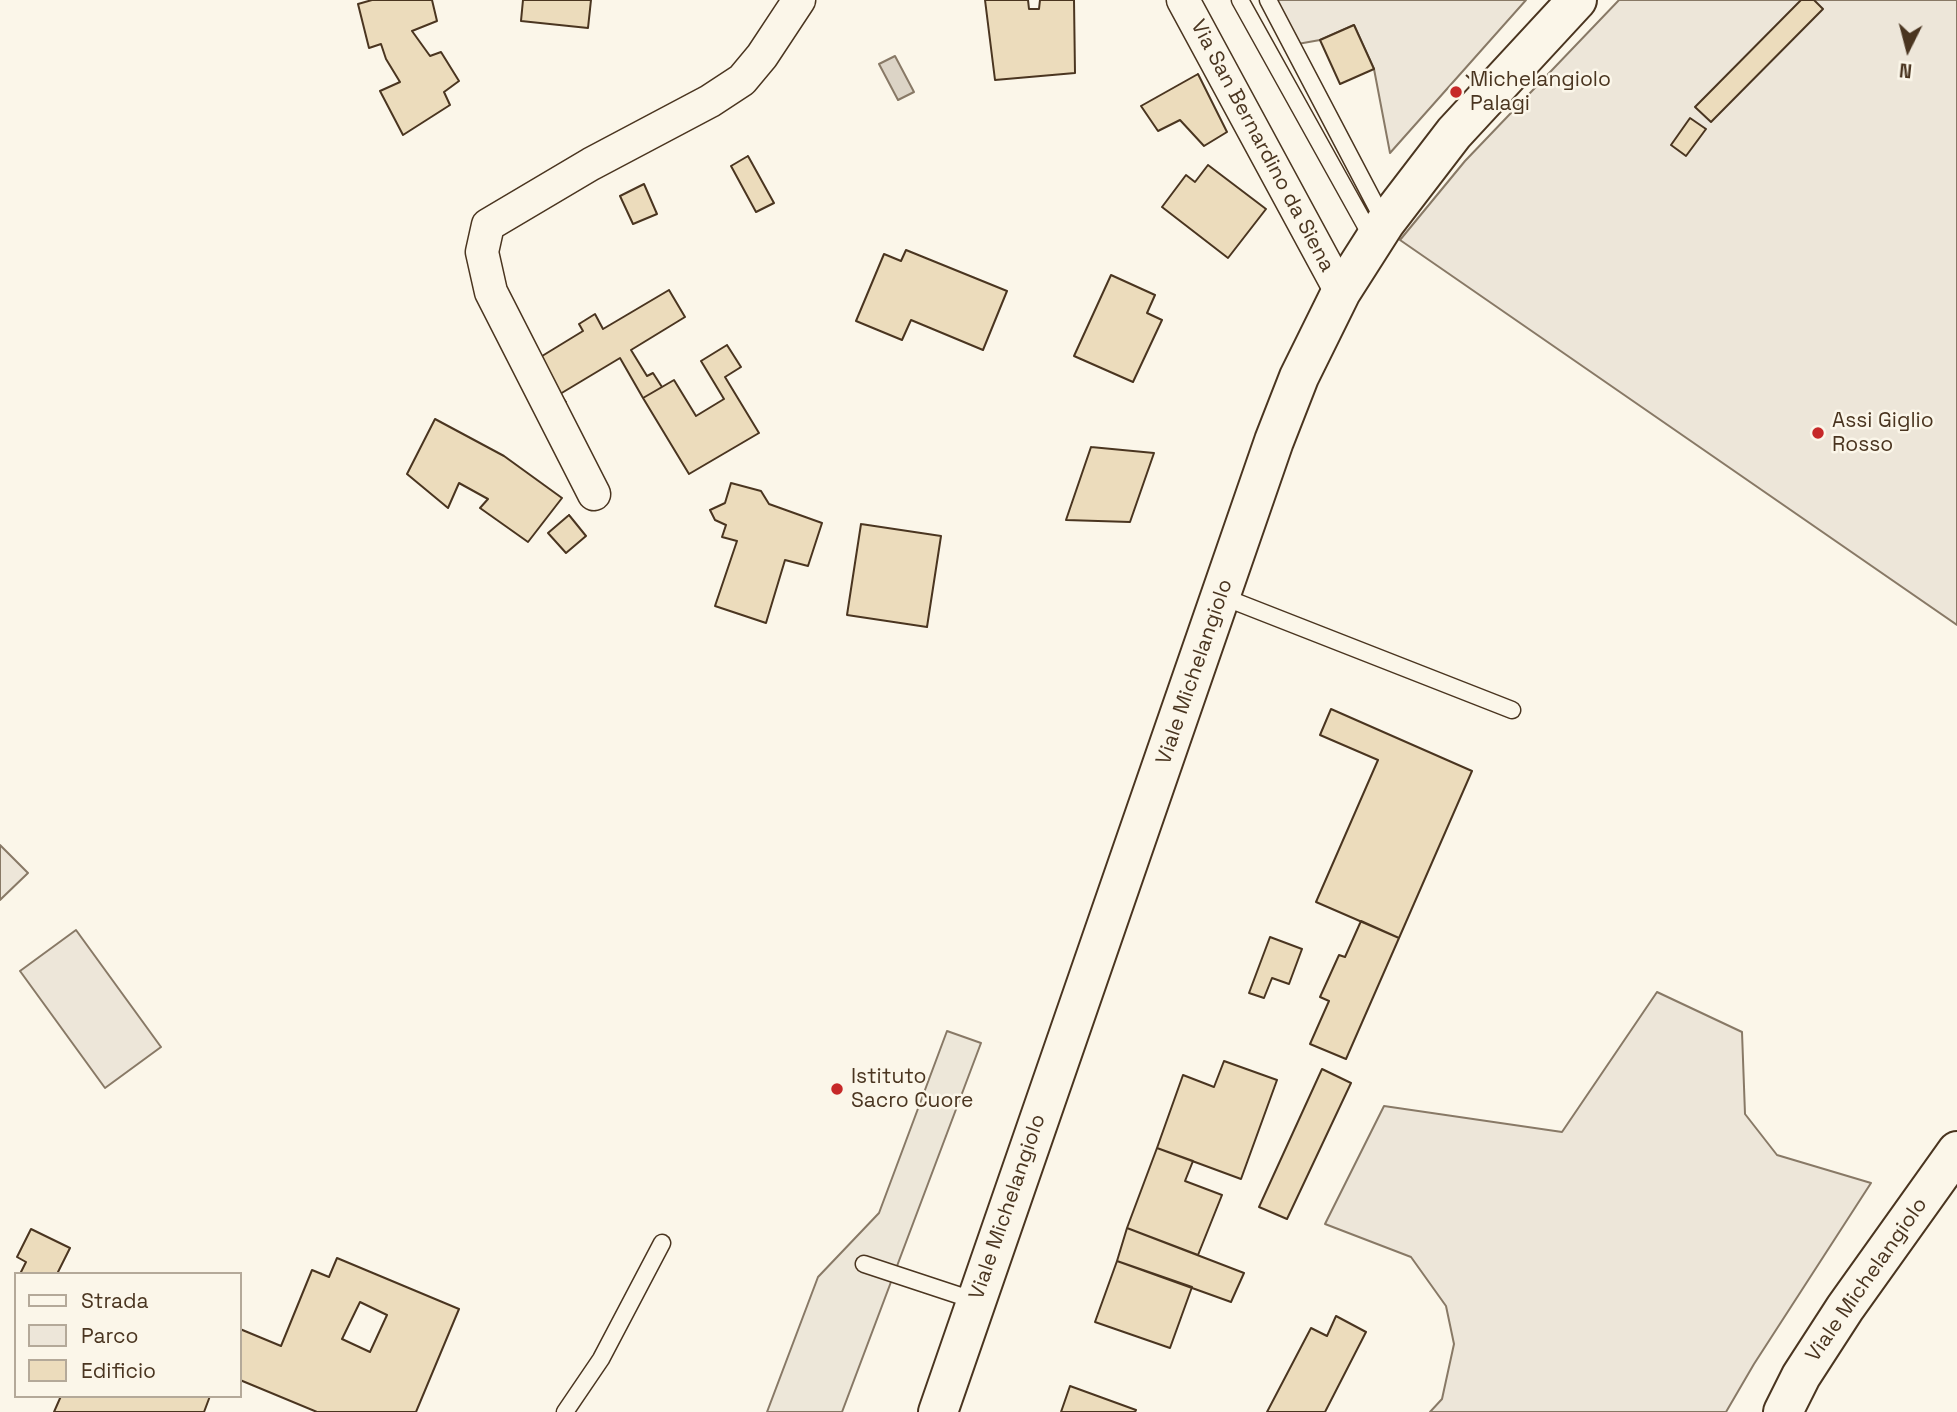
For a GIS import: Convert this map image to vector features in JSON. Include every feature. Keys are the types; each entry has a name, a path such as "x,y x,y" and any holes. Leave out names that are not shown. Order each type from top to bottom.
{"main road":[{"name":"Viale Michelangiolo","path":"938,1412 1220,596 1299,377 1341,292 1379,231 1454,133 1577,0"},
{"name":"Viale Michelangiolo","path":"1783,1412 1801,1376 1844,1308 1957,1151"}],"street":[{"path":"594,494 491,292 482,252 488,225 591,164 710,101 742,80 762,56 799,0"},
{"name":"Via San Bernardino da Siena","path":"1183,0 1341,292"}],"lane":[{"path":"1240,0 1379,231"},
{"path":"1268,0 1379,231"},
{"path":"1220,596 1512,710"},
{"path":"565,1412 601,1359 662,1243"},
{"path":"864,1264 976,1301"}],"green space":[{"path":"1268,0 1526,0 1390,153 1374,69 1354,25 1320,40 1292,45"},
{"name":"Assi Giglio Rosso","path":"1619,0 1957,0 1957,625 1400,240 1465,161"},
{"path":"0,845 28,873 0,900"},
{"path":"76,930 161,1047 105,1088 20,971"},
{"path":"1657,992 1742,1032 1745,1114 1777,1155 1871,1183 1726,1412 1430,1412 1442,1399 1454,1344 1446,1306 1411,1257 1325,1224 1384,1106 1562,1132"}],"shaded area":[{"path":"895,56 914,92 898,100 879,64"},
{"path":"947,1031 981,1043 842,1412 767,1412 818,1277 879,1213"}],"building":[{"path":"372,0 432,0 437,21 412,31 430,56 441,52 459,81 444,92 450,105 403,135 380,91 400,82 386,59 381,44 369,48 358,4"},
{"path":"523,0 591,0 588,28 521,21"},
{"path":"985,0 1028,0 1029,9 1039,9 1040,0 1074,0 1075,73 995,80"},
{"path":"1801,0 1814,0 1823,9 1711,122 1695,107"},
{"path":"1354,25 1374,69 1340,84 1320,40"},
{"path":"1198,74 1227,132 1204,146 1180,120 1158,131 1141,106"},
{"path":"1690,118 1706,129 1686,156 1671,145"},
{"path":"748,156 774,203 756,212 731,166"},
{"path":"1208,165 1266,209 1228,258 1162,207 1186,175 1195,182"},
{"path":"644,184 657,214 633,224 620,196"},
{"path":"906,250 1007,291 983,350 911,320 902,340 856,321 884,254 901,261"},
{"path":"1111,275 1155,295 1147,313 1162,320 1133,382 1074,356"},
{"path":"669,290 685,317 631,350 647,376 653,373 662,387 643,398 620,358 560,394 566,402 556,408 529,364 583,331 579,324 595,314 603,329"},
{"path":"727,345 741,367 725,377 759,433 689,474 643,398 674,380 696,416 724,399 701,361"},
{"path":"435,419 504,456 562,498 528,542 480,508 488,499 459,483 448,508 407,474"},
{"path":"1091,447 1154,453 1130,522 1066,520"},
{"path":"731,483 761,491 769,504 822,523 808,566 785,560 766,623 715,606 737,541 722,537 726,525 715,520 710,510 725,503"},
{"path":"569,515 586,536 566,553 548,533"},
{"path":"861,524 941,536 927,627 847,615"},
{"path":"1331,709 1472,771 1399,938 1316,902 1378,760 1320,735"},
{"path":"1361,921 1399,938 1346,1059 1310,1044 1329,1001 1320,997 1339,955 1345,957"},
{"path":"1270,937 1302,949 1289,984 1272,978 1264,998 1249,993"},
{"path":"1224,1061 1277,1080 1241,1179 1157,1148 1183,1075 1214,1087"},
{"path":"1322,1069 1351,1083 1287,1219 1259,1207"},
{"path":"1157,1148 1193,1161 1185,1181 1222,1195 1198,1255 1127,1228"},
{"path":"1127,1228 1244,1273 1231,1302 1117,1261"},
{"path":"31,1229 70,1248 58,1272 21,1272 26,1262 17,1257"},
{"path":"337,1258 459,1309 416,1412 317,1412 242,1381 242,1330 281,1346 312,1270 329,1277","holes":["360,1302 387,1315 370,1352 342,1339"]},
{"path":"1117,1261 1192,1287 1170,1348 1095,1322"},
{"path":"1336,1316 1366,1332 1325,1412 1267,1412 1311,1328 1327,1336"},
{"path":"1070,1386 1136,1410 1061,1412"},
{"path":"60,1398 209,1398 204,1412 54,1412"}],"fence":[{"path":"1466,75 1475,83"}],"place":[{"name":"Michelangiolo Palagi","path":"1456,92"},
{"name":"Assi Giglio Rosso","path":"1818,433"},
{"name":"Istituto Sacro Cuore","path":"837,1089"}]}
